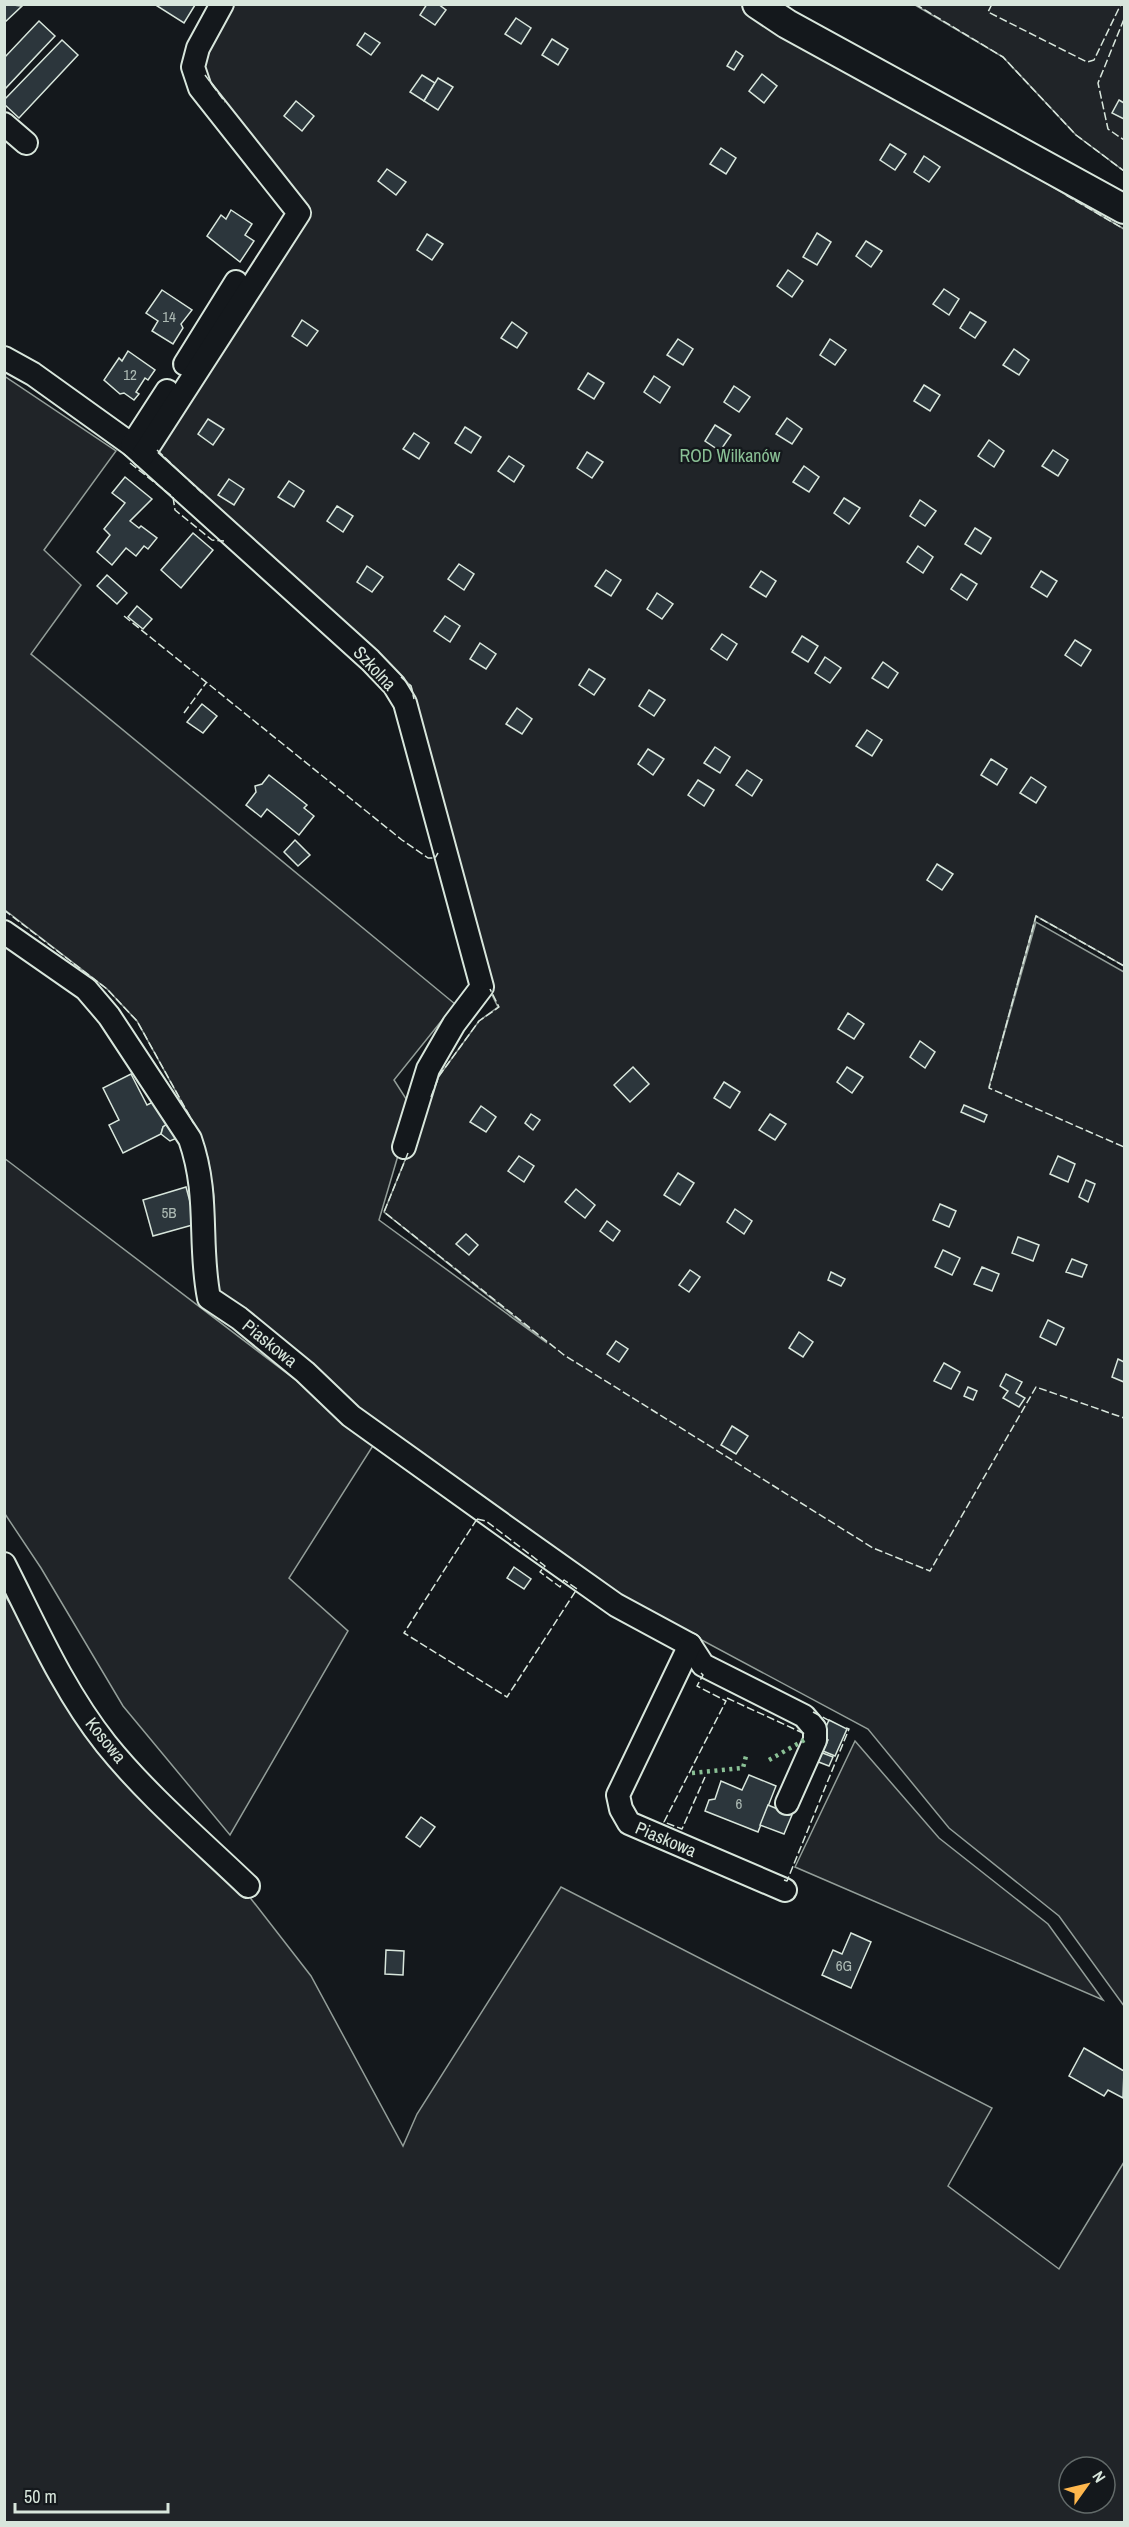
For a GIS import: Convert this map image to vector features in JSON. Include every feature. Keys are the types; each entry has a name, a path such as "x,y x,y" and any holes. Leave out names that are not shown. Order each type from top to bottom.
{"main road":[{"path":"757,4 797,30 1125,209"}],"street":[{"path":"138,450 299,213 200,88 193,67 198,48 222,4"},
{"path":"4,124 26,143"},
{"path":"138,450 236,282"},
{"name":"Szkolna","path":"4,358 33,374 138,450 370,660 394,686 405,703 482,987 454,1024 428,1069 405,1147"},
{"name":"Piaskowa","path":"4,932 86,988 108,1016 190,1139 198,1161 204,1197 209,1298 239,1318 305,1372 351,1416 387,1439 423,1469 616,1605 690,1645 703,1665 804,1716 815,1729 815,1740 787,1803"},
{"name":"Kosowa","path":"4,1564 52,1660 106,1744 180,1821 248,1886"},
{"name":"Piaskowa","path":"690,1645 618,1795 621,1809 629,1823 785,1890"}],"green space":[{"name":"ROD Wilkanów","path":"230,5 743,5 1124,229 1124,966 1036,916 989,1087 1036,922 1124,972 1124,2006 1059,1916 949,1828 868,1729 614,1593 420,1460 213,1287 214,1197 208,1158 198,1132 137,1021 107,989 5,910 4,376 116,451 44,550 81,585 31,654 455,1004 394,1080 412,1108 379,1220 547,1343 384,1212 439,1076 479,1021 498,1007 490,991 471,906 411,686 157,451 299,203 197,63"},
{"path":"915,5 1124,5 1124,171 1076,135 1003,57"},
{"path":"4,1158 376,1441 289,1578 348,1631 230,1835 123,1706 41,1568 5,1514"},
{"path":"4,1594 109,1760 245,1891 311,1976 403,2146 417,2114 561,1887 992,2108 948,2186 1059,2269 1124,2162 1124,2522 5,2522"},
{"path":"855,1741 939,1838 1048,1924 1103,2000 795,1867"}],"building":[{"path":"4,4 22,6 4,23"},
{"path":"154,4 194,4 195,5 184,23"},
{"path":"427,4 438,4 446,10 435,25 420,15"},
{"path":"516,18 531,28 521,44 505,34"},
{"path":"39,21 55,36 4,90 4,58"},
{"path":"365,33 380,43 371,55 357,45"},
{"path":"552,39 568,49 558,65 542,55"},
{"path":"62,40 78,55 19,118 4,104 4,100"},
{"path":"736,51 743,56 734,70 727,66"},
{"path":"762,74 777,86 764,103 749,91"},
{"path":"422,75 435,83 424,101 410,92"},
{"path":"438,78 453,87 438,110 424,101"},
{"path":"1119,100 1124,103 1124,119 1112,113"},
{"path":"296,101 314,116 302,131 284,116"},
{"path":"890,144 906,154 895,170 880,160"},
{"path":"721,148 736,158 726,174 710,164"},
{"path":"924,156 940,167 929,182 914,172"},
{"path":"387,169 406,182 396,195 378,181"},
{"path":"231,210 252,224 245,235 254,241 240,262 207,236 221,215 226,219"},
{"path":"817,233 831,242 817,265 803,257"},
{"path":"427,234 443,244 432,260 417,250"},
{"path":"866,241 882,251 871,267 856,256"},
{"path":"788,270 803,281 792,297 777,286"},
{"path":"944,289 959,299 949,315 933,304"},
{"path":"162,290 192,310 181,324 183,328 173,344 152,331 158,321 146,313"},
{"path":"970,312 986,322 975,338 960,328"},
{"path":"302,320 318,331 307,346 292,336"},
{"path":"512,322 527,333 517,348 501,338"},
{"path":"678,339 693,349 683,365 667,355"},
{"path":"830,339 846,350 835,365 820,355"},
{"path":"1014,349 1029,360 1019,375 1003,365"},
{"path":"128,351 155,370 148,380 145,378 134,400 124,393 120,394 104,380 119,358 122,361"},
{"path":"588,373 604,383 594,399 578,389"},
{"path":"654,376 670,387 660,403 644,392"},
{"path":"924,385 940,395 930,411 914,401"},
{"path":"734,386 750,397 739,412 724,402"},
{"path":"787,418 802,429 792,444 776,434"},
{"path":"208,419 224,429 213,445 198,434"},
{"path":"715,425 731,435 720,451 705,441"},
{"path":"465,427 481,437 471,453 455,443"},
{"path":"414,433 429,443 419,459 403,449"},
{"path":"989,440 1004,451 994,467 978,456"},
{"path":"1053,450 1068,460 1058,476 1042,466"},
{"path":"587,452 603,462 592,478 577,468"},
{"path":"509,456 524,466 514,482 498,471"},
{"path":"804,466 819,477 809,492 793,482"},
{"path":"125,477 152,499 130,521 157,538 148,549 144,546 136,556 126,548 112,565 97,552 110,535 104,529 125,503 112,493"},
{"path":"229,479 244,489 234,505 218,495"},
{"path":"289,481 304,491 294,507 278,497"},
{"path":"844,498 860,508 849,524 834,513"},
{"path":"920,500 936,511 925,526 910,516"},
{"path":"337,506 353,516 343,532 327,521"},
{"path":"975,528 991,538 981,554 965,544"},
{"path":"193,533 213,550 181,588 161,570"},
{"path":"918,546 933,557 923,573 907,562"},
{"path":"459,564 474,574 464,590 448,579"},
{"path":"367,566 383,577 372,592 357,582"},
{"path":"606,570 621,580 611,596 595,586"},
{"path":"761,571 776,581 766,597 750,587"},
{"path":"1041,571 1057,581 1047,597 1031,587"},
{"path":"961,574 977,584 967,600 951,589"},
{"path":"107,575 127,593 117,604 97,586"},
{"path":"657,593 673,604 662,619 647,609"},
{"path":"137,606 152,619 143,629 128,617"},
{"path":"445,616 460,626 450,642 434,631"},
{"path":"722,634 737,644 727,660 711,649"},
{"path":"802,636 818,646 808,662 792,652"},
{"path":"1075,640 1091,650 1081,666 1065,655"},
{"path":"480,643 496,654 486,669 470,659"},
{"path":"825,657 841,668 830,683 815,673"},
{"path":"883,662 898,673 888,688 872,678"},
{"path":"589,669 605,679 594,695 579,685"},
{"path":"649,690 665,700 654,716 639,706"},
{"path":"202,704 217,716 203,733 187,722"},
{"path":"517,708 532,719 522,734 506,724"},
{"path":"867,730 882,740 872,756 856,746"},
{"path":"715,747 730,757 720,773 704,763"},
{"path":"648,749 664,759 653,775 638,764"},
{"path":"991,759 1007,769 997,785 981,775"},
{"path":"747,770 762,780 752,796 736,785"},
{"path":"269,775 307,805 304,808 314,816 299,835 267,809 261,817 246,805 256,792 255,786 262,784"},
{"path":"1031,777 1046,787 1036,803 1020,793"},
{"path":"698,780 714,790 704,806 688,795"},
{"path":"295,840 310,855 298,866 284,852"},
{"path":"937,864 953,874 942,890 927,880"},
{"path":"848,1013 864,1024 854,1039 838,1029"},
{"path":"920,1041 935,1052 925,1068 910,1057"},
{"path":"633,1067 649,1084 630,1102 614,1085"},
{"path":"847,1067 863,1077 852,1093 837,1082"},
{"path":"131,1074 147,1105 159,1099 167,1124 163,1127 161,1134 123,1153 109,1125 119,1120 103,1088"},
{"path":"724,1082 740,1092 730,1108 714,1098"},
{"path":"964,1105 987,1115 984,1122 961,1112"},
{"path":"481,1106 496,1117 486,1132 470,1122"},
{"path":"531,1114 540,1120 533,1130 525,1123"},
{"path":"770,1114 786,1124 775,1140 759,1130"},
{"path":"167,1124 177,1138 170,1141 161,1134 163,1127"},
{"path":"519,1156 534,1166 524,1182 508,1171"},
{"path":"1058,1156 1075,1164 1068,1182 1050,1174"},
{"path":"678,1173 694,1183 680,1205 664,1195"},
{"path":"1086,1180 1095,1184 1088,1202 1079,1197"},
{"path":"186,1187 196,1224 153,1236 143,1200"},
{"path":"576,1189 595,1205 585,1218 565,1202"},
{"path":"940,1204 956,1211 949,1227 933,1220"},
{"path":"735,1209 752,1221 744,1234 727,1222"},
{"path":"607,1221 620,1231 613,1241 600,1231"},
{"path":"466,1234 478,1245 469,1255 456,1244"},
{"path":"1018,1237 1039,1245 1033,1261 1012,1253"},
{"path":"943,1250 960,1258 952,1275 935,1267"},
{"path":"1072,1259 1087,1265 1082,1277 1066,1272"},
{"path":"982,1267 999,1274 992,1291 974,1284"},
{"path":"690,1270 700,1277 689,1292 679,1285"},
{"path":"831,1272 845,1279 841,1286 828,1280"},
{"path":"1048,1320 1064,1328 1056,1345 1040,1337"},
{"path":"799,1332 813,1342 803,1357 789,1348"},
{"path":"616,1341 628,1349 619,1362 607,1354"},
{"path":"1118,1359 1124,1362 1124,1382 1112,1377"},
{"path":"944,1363 960,1372 951,1389 934,1381"},
{"path":"1006,1374 1022,1382 1016,1393 1025,1398 1019,1407 1003,1398 1008,1391 1000,1386"},
{"path":"968,1387 977,1391 973,1400 964,1396"},
{"path":"732,1426 748,1436 736,1454 721,1445"},
{"path":"514,1567 531,1579 524,1589 507,1578"},
{"path":"829,1720 847,1729 835,1756 823,1751 828,1740 821,1738"},
{"path":"820,1752 833,1757 829,1766 816,1761"},
{"path":"749,1775 776,1786 758,1832 705,1811 709,1800 715,1799 721,1781 742,1790"},
{"path":"768,1805 792,1815 784,1834 760,1825"},
{"path":"421,1817 435,1827 420,1847 406,1837"},
{"path":"851,1933 871,1942 851,1988 822,1975 833,1950 842,1954"},
{"path":"386,1950 404,1951 403,1975 385,1974"},
{"path":"1084,2048 1124,2071 1123,2098 1108,2090 1104,2096 1069,2076"}],"hedge":[{"path":"769,1760 808,1738"},
{"path":"692,1773 743,1768 746,1756"}],"fence":[{"path":"915,4 1003,57 1076,135 1124,171"},
{"path":"992,4 988,12 1087,62 1094,60 1121,4"},
{"path":"1124,19 1098,83 1108,129 1124,140"},
{"path":"205,75 225,102"},
{"path":"1066,195 1124,229"},
{"path":"157,450 202,493"},
{"path":"130,463 173,497 175,510 212,540 224,541"},
{"path":"124,616 402,840 428,858 435,858 438,853"},
{"path":"401,677 411,686 414,699"},
{"path":"184,713 206,683"},
{"path":"4,910 107,989 137,1021 194,1124"},
{"path":"1124,966 1036,916 989,1088 1124,1147"},
{"path":"431,1097 439,1076 479,1021 499,1007 490,989"},
{"path":"408,1153 384,1212 564,1355 873,1548 930,1571 1036,1387 1124,1418"},
{"path":"477,1519 486,1521 545,1566 540,1572 560,1587 564,1580 577,1589 507,1697 404,1633 477,1519"},
{"path":"701,1673 703,1675 697,1686 726,1701 664,1822 682,1829 705,1777"},
{"path":"727,1698 805,1734"},
{"path":"813,1712 832,1722"},
{"path":"784,1880 787,1881 849,1729 846,1728"}]}
